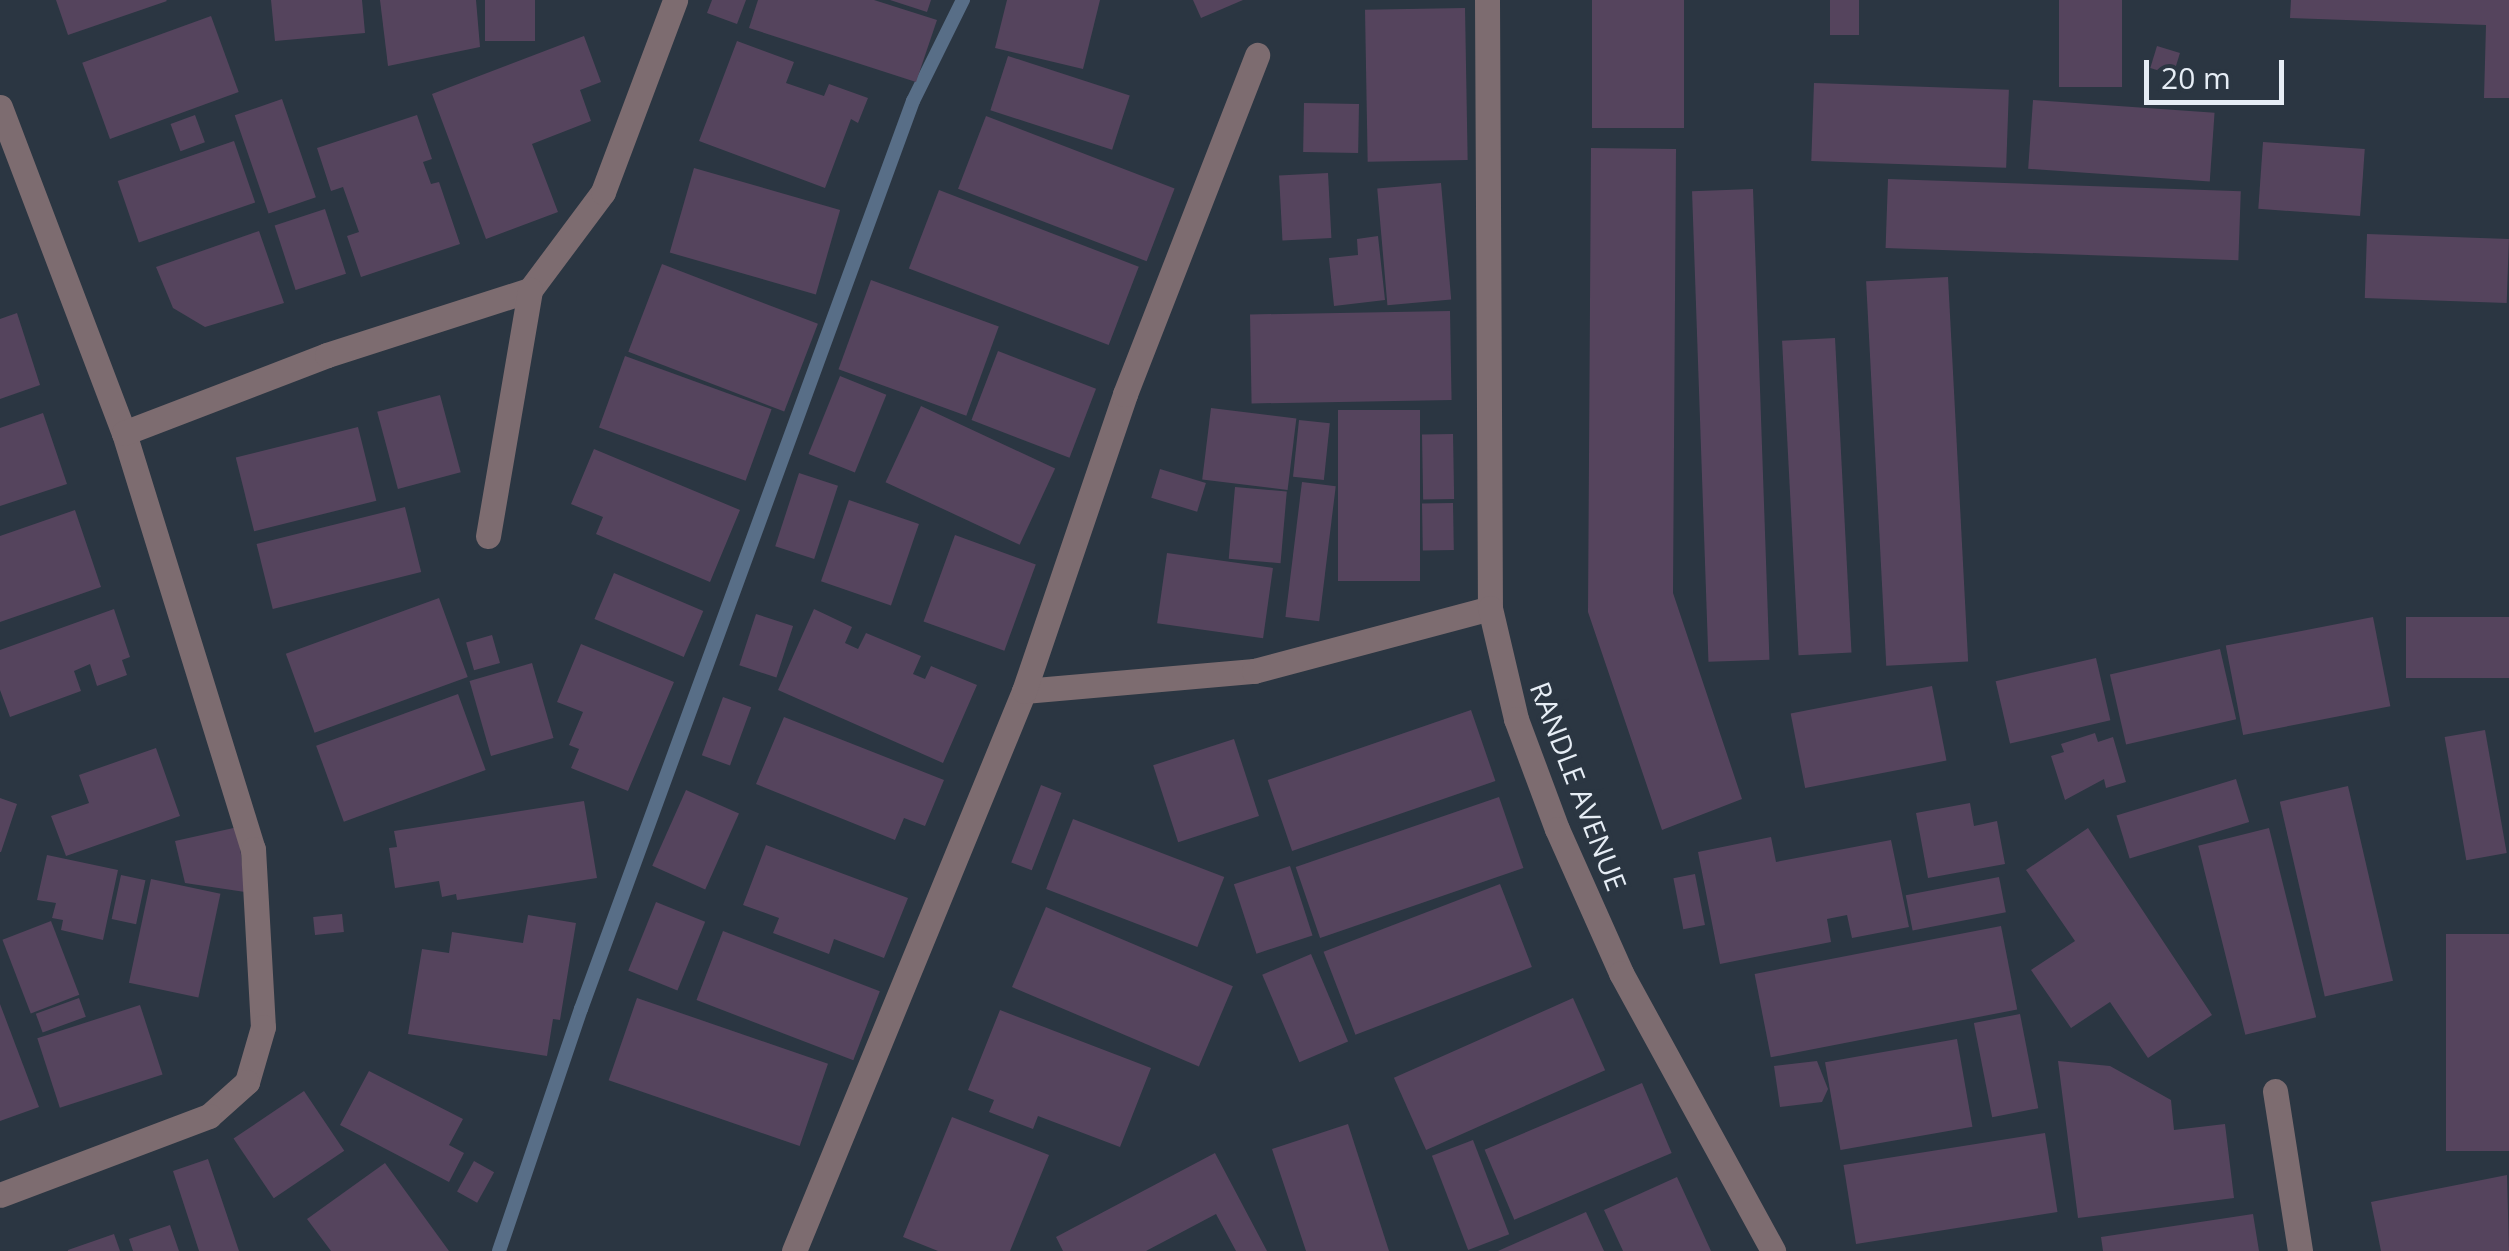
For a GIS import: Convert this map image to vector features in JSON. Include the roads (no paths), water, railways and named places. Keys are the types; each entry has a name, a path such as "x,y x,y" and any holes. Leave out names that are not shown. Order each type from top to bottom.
{"street":[{"path":"488,536 530,290 603,192 676,0"},
{"name":"RANDLE AVENUE","path":"1486,0 1490,608 1516,718 1557,829 1621,973 1773,1251"},
{"path":"794,1251 1024,690 1125,394 1257,55"},
{"path":"0,107 124,433 253,849 263,1027 247,1082 210,1116 0,1195"},
{"path":"124,433 327,356 530,290"},
{"path":"1024,690 1254,671 1490,608"},
{"path":"2274,1091 2300,1251"}],"waterway":[{"path":"499,1251 581,1009 913,101 963,0"}]}
